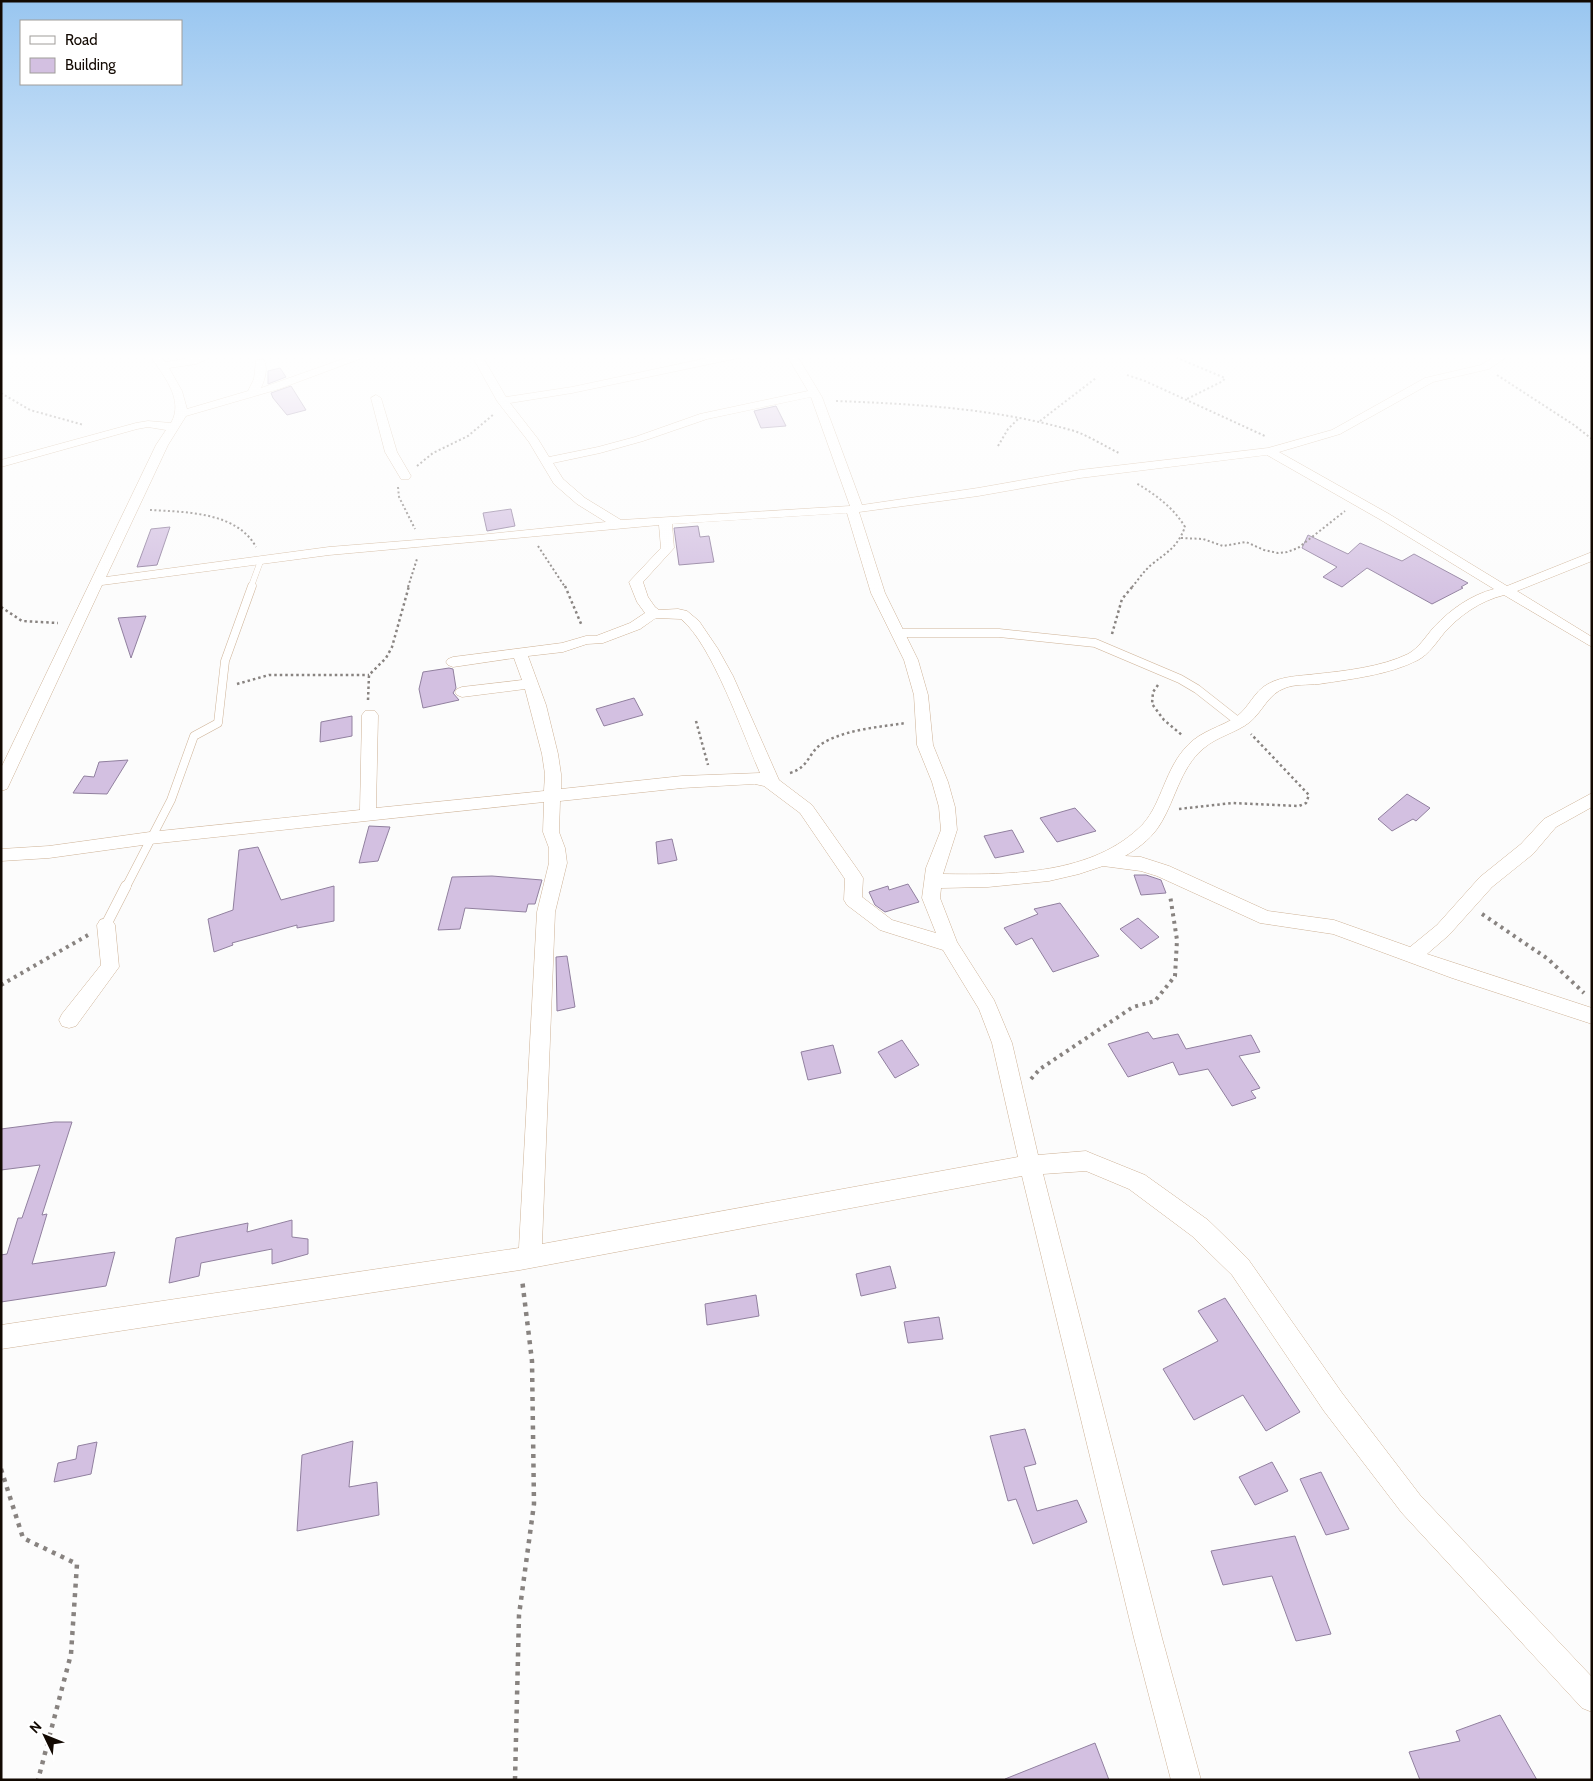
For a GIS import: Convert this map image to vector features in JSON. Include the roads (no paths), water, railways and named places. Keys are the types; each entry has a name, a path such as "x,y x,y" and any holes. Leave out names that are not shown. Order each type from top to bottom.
{"street":[{"path":"1,464 94,437"},
{"path":"1,785 166,437"},
{"path":"387,437 391,452 405,476"},
{"path":"531,437 558,481 581,501 619,524"},
{"path":"546,461 644,437"},
{"path":"830,437 854,509 878,593 911,660 921,696 925,745 940,782 947,807 949,830 936,868 931,898 949,945 987,1006 1002,1043 1030,1165 1148,1638 1186,1780"},
{"path":"97,582 329,551 619,524 854,509 939,498 1080,474 1275,448 1317,437"},
{"path":"1275,448 1361,503 1592,643"},
{"path":"654,613 647,607 636,582 668,548 665,521"},
{"path":"933,882 994,882 1038,875 1105,860 1122,852 1137,841 1158,814 1180,764 1195,746 1246,718 1262,696 1271,688 1293,680 1314,680 1368,671 1412,658 1422,651 1441,628 1459,612 1480,598 1574,566 1592,556"},
{"path":"453,662 520,654 563,647 586,640 598,640 635,626 654,613 683,614 707,642 738,702 771,780 806,809 854,878 853,900 886,925 949,945"},
{"path":"520,654 538,705 550,754 553,774 551,832 557,848 558,862 546,912 525,1258"},
{"path":"462,692 529,684"},
{"path":"368,816 370,715"},
{"path":"1,855 49,852 150,838 712,780 755,778 768,782 771,780"},
{"path":"1412,956 1443,930 1486,882 1527,849 1550,823 1592,799"},
{"path":"1105,860 1141,864 1163,871 1266,918 1334,927 1412,956 1592,1016"},
{"path":"69,1020 110,967 106,925"},
{"path":"1,1337 525,1258 967,1175 1030,1165 1086,1161 1137,1182 1200,1228 1240,1268 1333,1402 1411,1504 1592,1698"}],"lane":[{"path":"106,925 171,800 194,736 218,723 225,661 261,560"},
{"path":"898,633 999,633 1074,639 1095,643 1169,674 1197,689 1239,722"}]}
